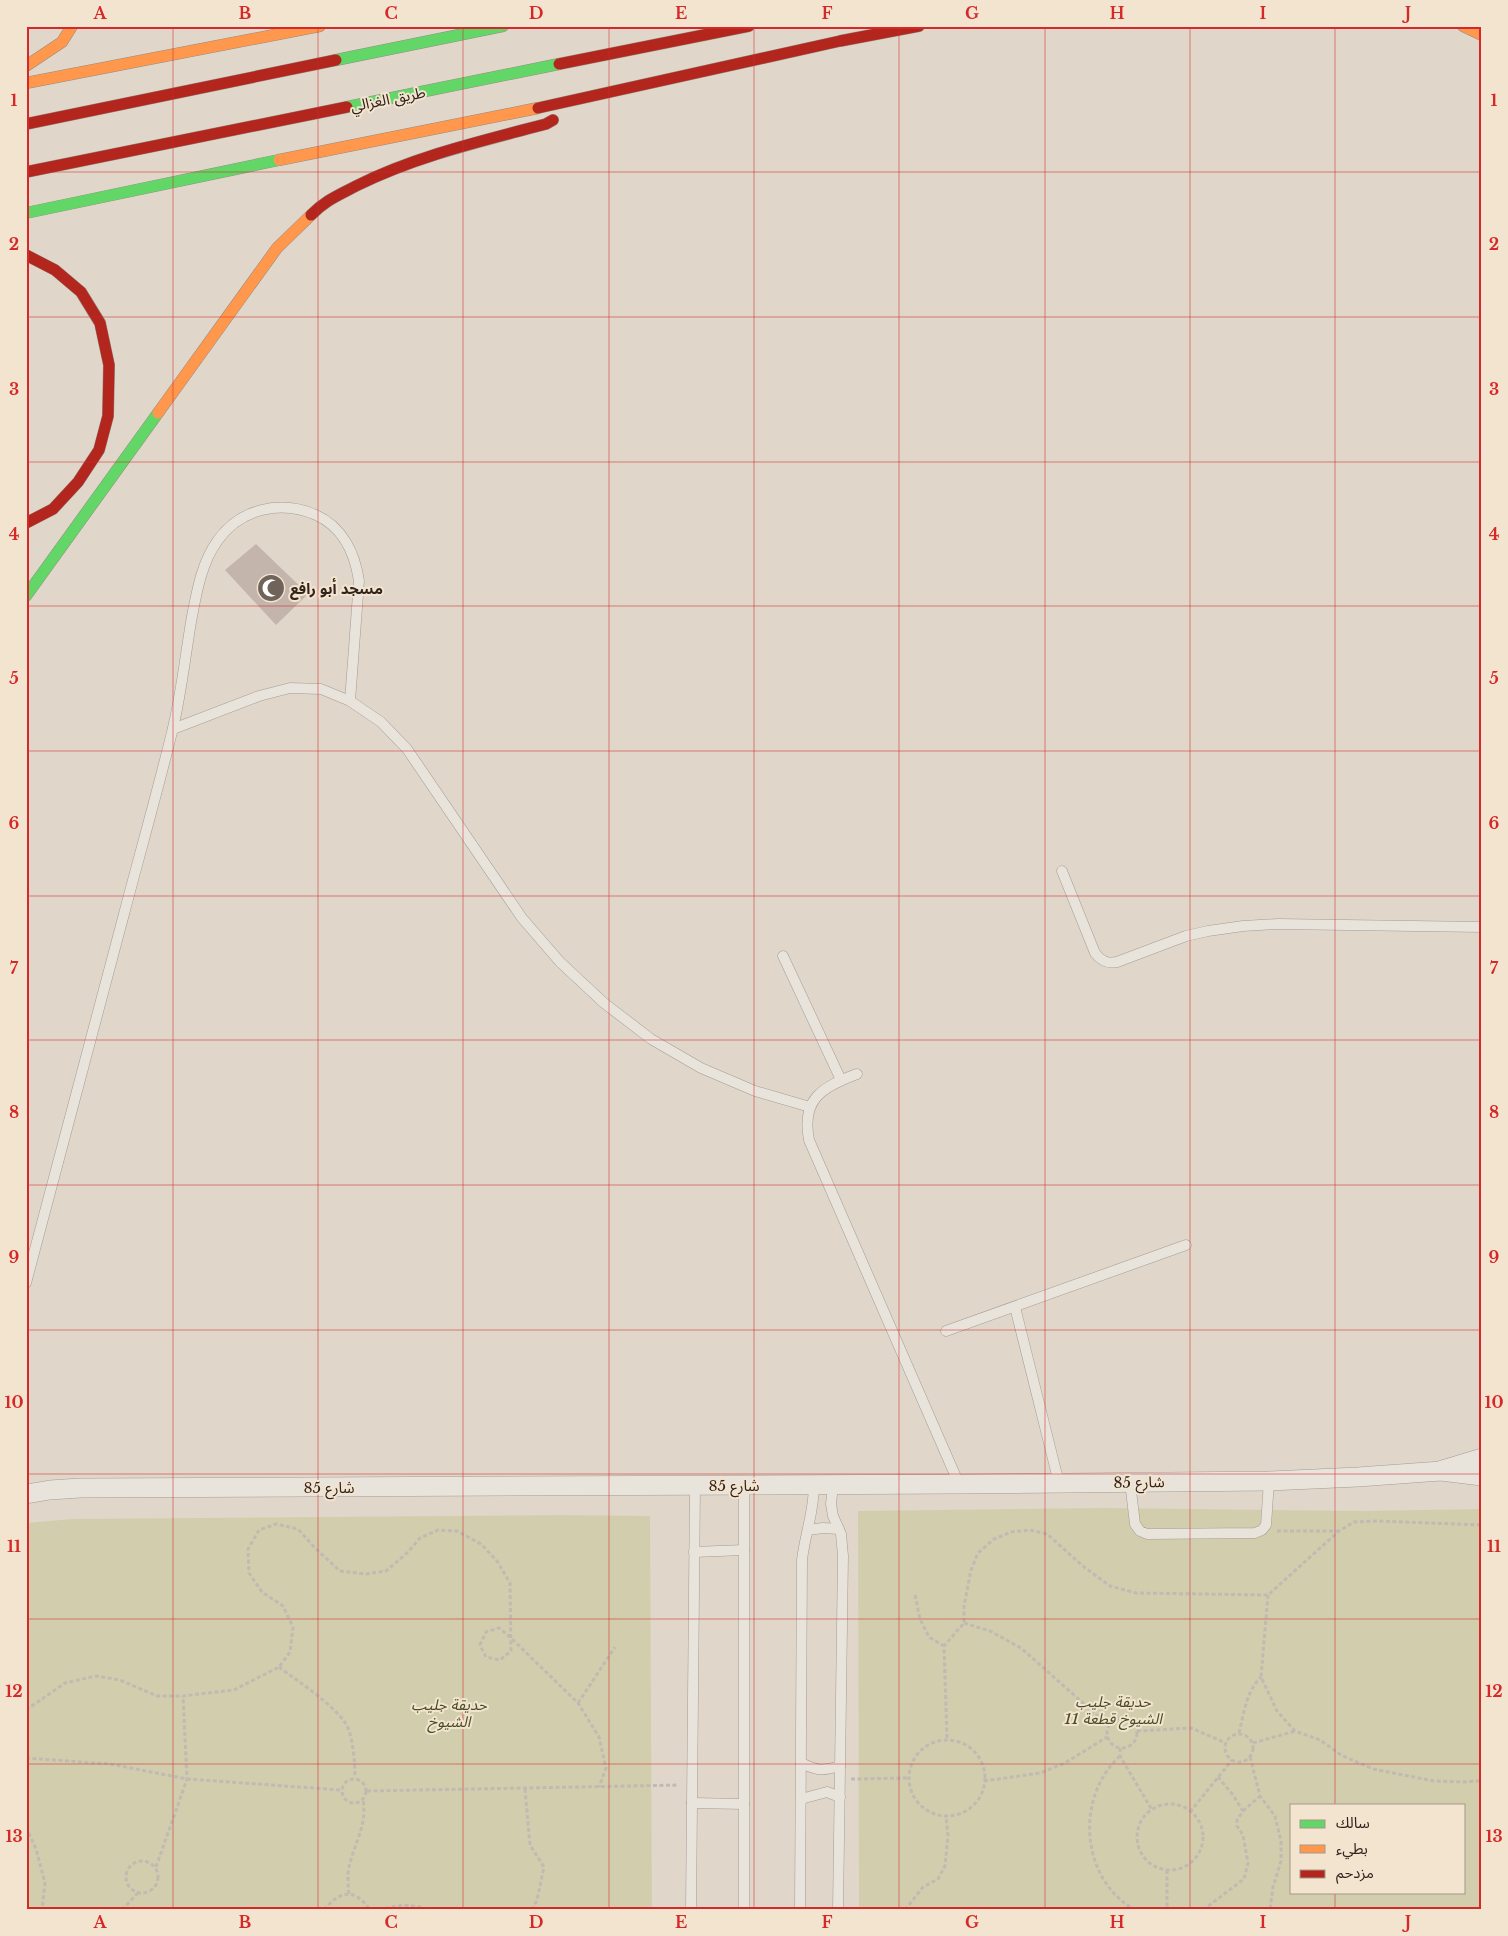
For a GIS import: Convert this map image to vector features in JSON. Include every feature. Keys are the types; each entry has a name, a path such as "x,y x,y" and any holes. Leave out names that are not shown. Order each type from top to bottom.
{"main road":[{"path":"26,66 62,42 72,26"},
{"path":"26,83 320,26"},
{"path":"26,124 503,26"},
{"name":"طريق الغزالي","path":"26,172 749,26"},
{"path":"26,212 605,94 864,36 919,26"},
{"path":"1463,26 1482,35"},
{"path":"26,596 277,248 324,202 378,175 424,159 546,124 605,94"},
{"path":"26,254 55,270 81,292 100,323 109,365 108,416 99,450 78,482 53,509 26,523"}],"street":[{"name":"شارع 85","path":"1441,1471 1482,1458"},
{"name":"شارع 85","path":"26,1494 80,1488 1269,1481 1441,1471 1482,1476"}],"lane":[{"path":"26,1283 173,729 194,608 206,564 216,541 229,526 245,515 264,508 283,506 302,509 320,517 336,529 348,544 356,562 359,581 350,701"},
{"path":"173,729 259,696 290,688 306,687 321,689 350,701 381,722 406,749 522,918 560,962 604,1003 651,1039 701,1068 754,1091 810,1107"},
{"path":"1062,871 1095,953 1103,961 1108,962 1117,962 1193,934 1243,926 1278,924 1482,927"},
{"path":"783,956 840,1080"},
{"path":"857,1074 826,1087 817,1095 810,1107 807,1124 809,1140 959,1484"},
{"path":"946,1331 1186,1245"},
{"path":"1015,1306 1059,1483"},
{"path":"1130,1482 1135,1524 1140,1531 1147,1534 1255,1533 1262,1530 1266,1525 1269,1481"},
{"path":"833,1484 833,1516 841,1534 843,1556 838,1910"},
{"path":"691,1910 695,1485"},
{"path":"744,1485 744,1910"},
{"path":"800,1910 802,1560 804,1541 814,1504 814,1485"},
{"path":"808,1530 823,1528 839,1529"},
{"path":"694,1552 744,1550"},
{"path":"801,1763 823,1771 840,1766"},
{"path":"801,1799 827,1792 840,1796"},
{"path":"692,1803 744,1804"}],"path":[{"path":"947,1738 944,1646 964,1623 964,1606 971,1570 978,1553 994,1539 1011,1532 1030,1530 1047,1534 1084,1567 1110,1586 1136,1593 1268,1595 1339,1531 1354,1522 1377,1521 1482,1525"},
{"path":"26,1710 65,1683 96,1676 120,1680 157,1696 183,1696 234,1690 279,1667 290,1652 293,1627 283,1606 262,1592 249,1573 248,1549 259,1530 276,1524 298,1529 340,1571 366,1574 386,1571 408,1552 420,1538 438,1530 457,1531 481,1544 497,1561 510,1583 510,1637 510,1651 500,1660 486,1657 480,1645 486,1632 500,1628 510,1637 578,1703 598,1737 606,1768 599,1787"},
{"path":"1291,1532 1339,1531"},
{"path":"915,1595 920,1619 929,1637 944,1646"},
{"path":"1268,1595 1261,1677 1277,1711 1295,1731 1320,1740 1341,1755 1373,1769 1434,1781 1464,1782 1482,1779"},
{"path":"964,1623 990,1630 1022,1648 1109,1726"},
{"path":"578,1703 614,1647"},
{"path":"279,1667 321,1699 347,1725 355,1758 355,1777"},
{"path":"1239,1733 1248,1697 1253,1685 1261,1677"},
{"path":"156,1867 146,1860 134,1862 126,1870 126,1882 133,1891 144,1894 154,1889 159,1878 156,1867 187,1779 183,1696"},
{"path":"984,1782 1040,1774 1065,1763 1107,1737 1109,1726 1114,1720 1121,1718 1128,1720 1134,1724 1137,1731 1135,1740 1129,1746 1120,1748 1114,1746 1107,1737"},
{"path":"1137,1731 1192,1728 1226,1743"},
{"path":"1253,1743 1295,1731"},
{"path":"1239,1733 1248,1736 1253,1743 1253,1751 1250,1757 1242,1762 1232,1760 1225,1753 1226,1743 1231,1736 1239,1733"},
{"path":"947,1738 970,1746 984,1766 984,1790 969,1810 946,1817 924,1809 910,1789 910,1765 924,1746 947,1738"},
{"path":"1120,1748 1120,1756 1152,1810"},
{"path":"1120,1756 1110,1765 1094,1792 1088,1823 1092,1854 1105,1882 1126,1905 1135,1910"},
{"path":"1250,1757 1260,1796 1274,1816 1281,1841 1281,1861 1273,1887 1270,1910"},
{"path":"26,1758 110,1764 187,1779 341,1790"},
{"path":"1190,1812 1232,1760"},
{"path":"355,1777 346,1781 341,1790 344,1799 353,1804 363,1800"},
{"path":"348,1894 348,1873 361,1834 365,1812 363,1800 367,1791 364,1782 355,1777"},
{"path":"840,1780 910,1778"},
{"path":"1218,1778 1233,1795 1243,1811"},
{"path":"367,1791 692,1785"},
{"path":"525,1789 530,1845 544,1867 537,1900 532,1910"},
{"path":"1203,1910 1244,1879 1248,1863 1243,1835 1237,1826 1237,1820 1243,1811 1260,1796"},
{"path":"1161,1804 1182,1806 1190,1812 1198,1819 1204,1839 1196,1859 1179,1870 1158,1869 1142,1856 1136,1836 1144,1816 1161,1804"},
{"path":"906,1910 923,1887 938,1879 946,1866 948,1835 946,1817"},
{"path":"26,1827 36,1849 45,1883 42,1910"},
{"path":"1167,1870 1167,1910"},
{"path":"122,1910 138,1893"},
{"path":"324,1910 334,1898 348,1894 363,1899 370,1910"},
{"path":"379,1910 388,1907 415,1905 429,1910"}],"green space":[{"name":"حديقة جليب الشيوخ قطعة 11","path":"1107,1508 1363,1511 1482,1509 1482,1910 859,1910 858,1511"},
{"name":"حديقة جليب الشيوخ","path":"650,1516 652,1910 26,1910 26,1523 72,1519"}],"building":[{"name":"مسجد أبو رافع","path":"256,544 308,594 276,625 225,570"}],"traffic: fast":[{"path":"336,60 503,26"},
{"path":"347,107 559,64"},
{"path":"26,213 279,160"},
{"path":"26,596 158,413"}],"traffic: slow":[{"path":"26,66 62,42 72,26"},
{"path":"26,83 320,26"},
{"path":"1463,26 1482,35"},
{"path":"279,160 538,108"},
{"path":"158,413 277,248 311,215"}],"traffic: jam":[{"path":"559,64 749,26"},
{"path":"538,108 840,41 919,26"},
{"path":"26,124 336,60"},
{"path":"26,172 347,107"},
{"path":"311,215 337,196 379,175 450,150 546,124 553,120"},
{"path":"26,255 55,270 81,292 100,323 109,365 108,416 99,450 78,482 53,509 26,523"}],"place":[{"name":"مسجد أبو رافع","path":"271,588"}]}
